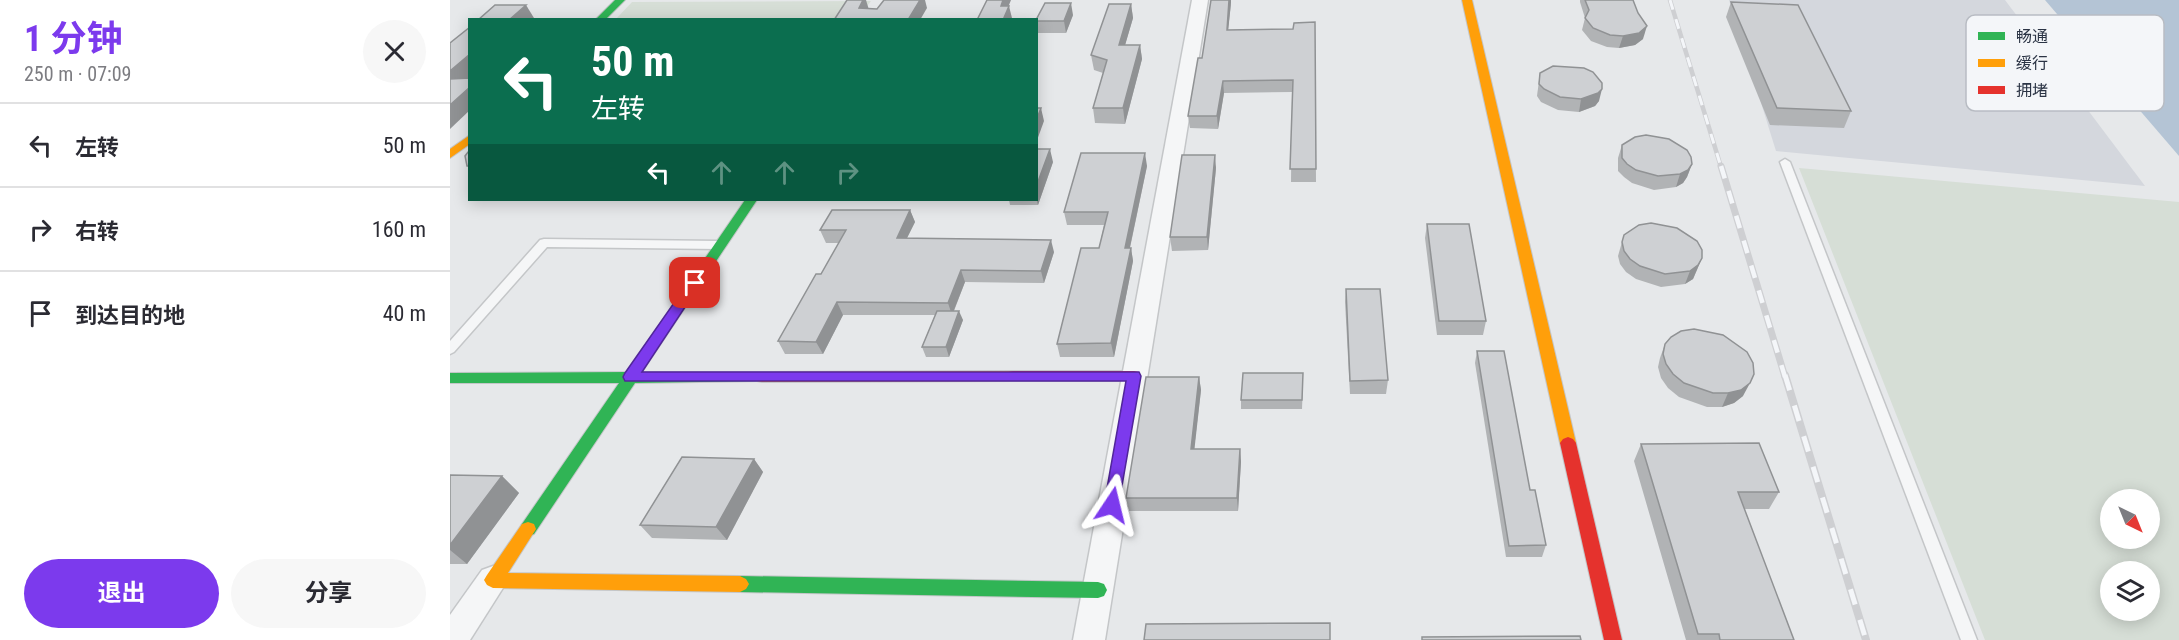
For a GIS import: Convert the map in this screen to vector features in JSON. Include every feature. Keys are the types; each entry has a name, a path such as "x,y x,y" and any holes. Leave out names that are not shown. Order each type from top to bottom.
{"street":[{"path":"601,18 621,0"},
{"path":"1089,640 1200,0"},
{"path":"1467,0 1613,640"},
{"path":"451,640 750,201"},
{"path":"450,378 1134,376"},
{"path":"493,580 1098,590"}],"lane":[{"path":"1785,162 1969,640"},
{"path":"450,349 544,243 720,245"}],"shaded area":[{"path":"1729,0 2005,0 2016,15 1966,15 1966,111 2089,111 2145,186 1776,151"},
{"path":"871,1 858,18 617,18 632,2"},
{"path":"1799,168 2179,202 2179,640 1985,640"}],"water":[{"path":"2045,0 2179,0 2179,156 2140,111 2164,111 2164,15 2058,15"}],"building":[{"path":"847,0 863,0 859,8 877,9 884,0 920,0 909,18 835,18"},
{"path":"987,0 1003,0 1001,6 1009,6 1004,18 978,18"},
{"path":"1211,0 1229,0 1227,30 1293,29 1294,23 1315,22 1316,169 1290,169 1293,80 1223,81 1217,116 1188,116 1198,58 1202,58"},
{"path":"1585,0 1633,0 1647,26 1639,33 1623,36 1610,35 1593,28 1585,18 1589,10"},
{"path":"1731,2 1798,5 1851,111 1777,108"},
{"path":"1045,3 1071,3 1064,21 1038,21"},
{"path":"1109,4 1131,4 1119,45 1140,45 1123,108 1093,108 1107,60 1091,55"},
{"path":"495,5 526,5 511,18 480,18"},
{"path":"468,29 468,56 450,71 450,43"},
{"path":"1553,66 1584,68 1593,72 1602,83 1602,89 1598,93 1581,99 1560,97 1539,84 1540,73"},
{"path":"468,78 468,89 450,105 450,79"},
{"path":"1646,135 1669,139 1687,150 1692,164 1688,170 1680,174 1658,176 1636,170 1627,164 1622,158 1622,145 1635,137"},
{"path":"1038,149 1050,149 1038,182"},
{"path":"468,152 468,166 467,166 465,156"},
{"path":"1081,153 1145,153 1125,248 1131,248 1111,343 1057,344 1081,248 1099,248 1108,212 1064,212"},
{"path":"1182,155 1215,155 1207,237 1170,237"},
{"path":"832,210 910,210 897,238 1051,240 1041,271 961,270 948,303 837,302 816,342 778,341 816,274 821,274 846,230 820,230"},
{"path":"1651,223 1677,228 1697,241 1702,250 1702,258 1698,265 1690,271 1665,274 1640,266 1630,259 1624,251 1622,242 1624,235 1639,225"},
{"path":"1427,224 1469,224 1486,321 1439,321"},
{"path":"1346,289 1380,289 1388,380 1350,381"},
{"path":"937,311 959,311 946,347 922,347"},
{"path":"1694,329 1723,335 1747,352 1753,363 1754,374 1750,383 1741,390 1713,393 1684,383 1673,374 1663,354 1665,344 1681,331"},
{"path":"1477,351 1504,351 1530,490 1535,490 1546,545 1509,546"},
{"path":"1243,373 1303,373 1302,400 1241,400"},
{"path":"1146,377 1199,377 1191,449 1240,449 1237,498 1126,498"},
{"path":"1759,443 1779,492 1738,492 1794,640 1720,640 1719,634 1698,634 1641,444"},
{"path":"682,457 754,459 716,527 640,525"},
{"path":"450,475 502,476 450,545"},
{"path":"1330,623 1330,640 1144,640 1146,624"},
{"path":"1580,636 1581,640 1422,640 1422,637"}],"railway":[{"path":"1670,0 1721,167"},
{"path":"1721,166 1785,377"},
{"path":"1785,375 1866,640"}],"traffic: fast":[{"path":"601,18 620,0"},
{"path":"528,529 750,201"},
{"path":"450,378 762,377"},
{"path":"740,584 1098,590"}],"traffic: slow":[{"path":"1467,0 1568,443"},
{"path":"450,155 468,140"},
{"path":"762,377 1013,376"},
{"path":"528,529 493,580 740,584"}],"traffic: jam":[{"path":"1013,376 1134,376"},
{"path":"1568,443 1613,640"}],"route":[{"path":"695,283 630,377 1134,376 1112,505"}]}
